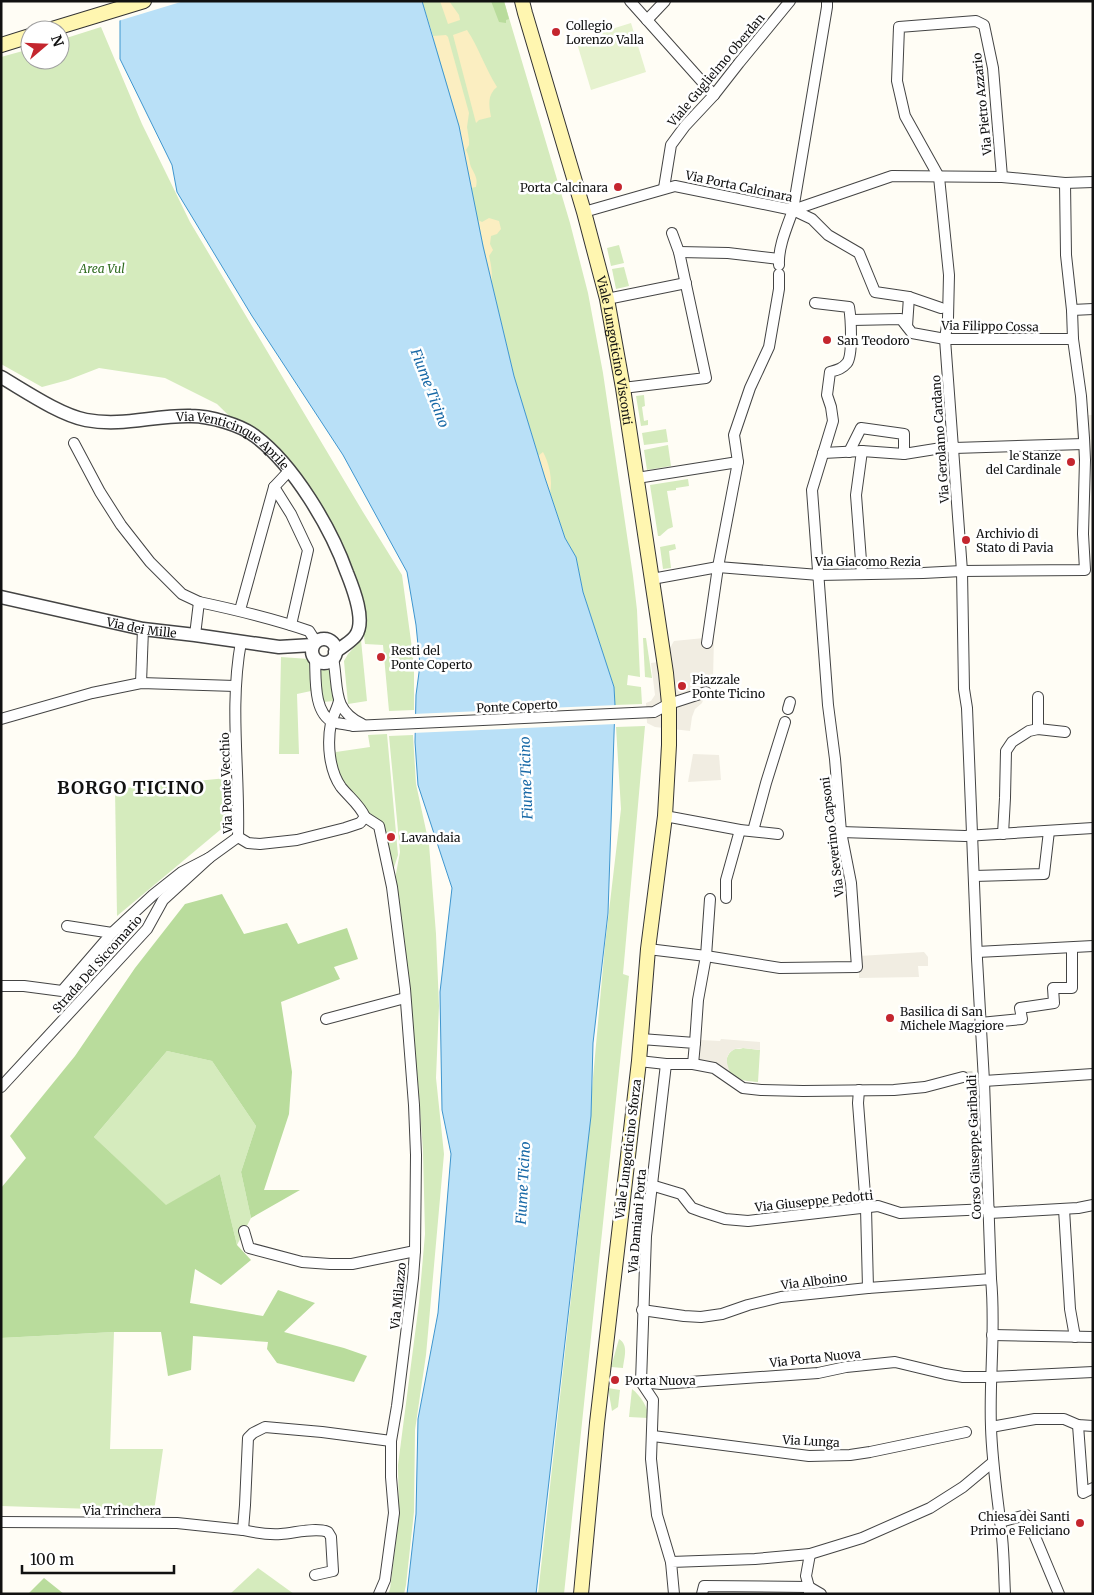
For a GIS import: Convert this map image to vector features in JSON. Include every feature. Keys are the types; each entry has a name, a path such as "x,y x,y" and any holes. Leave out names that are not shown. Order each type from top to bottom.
{"main road":[{"path":"70,24 144,1"},
{"name":"Viale Lungoticino Visconti","path":"523,3 584,212 607,299 637,478 669,704"},
{"path":"1,44 20,39"},
{"name":"Viale Lungoticino Sforza","path":"581,1594 597,1423 639,1061 648,949 665,816 669,704"}],"street":[{"path":"630,1 714,95"},
{"path":"647,20 666,1"},
{"name":"Viale Guglielmo Oberdan","path":"664,188 671,146 685,126 714,95 790,1"},
{"path":"707,643 718,567 738,462 734,436 750,388 769,347 779,289 779,266 785,231 793,210 827,1"},
{"name":"Via Pietro Azzario","path":"939,178 905,116 897,81 900,27 976,20 984,25 993,68 1002,177"},
{"path":"793,210 892,176 939,178 1002,177 1065,183 1093,182"},
{"name":"Via Gerolamo Cardano","path":"939,178 949,275 948,318 944,339 954,447 962,571 966,699"},
{"path":"823,454 862,451 904,454 954,447 1084,444 1066,254 1065,183"},
{"name":"Via Porta Calcinara","path":"584,212 675,186 793,210 812,220 828,235 859,253 875,292 909,297 941,308"},
{"path":"623,388 706,378 679,252 672,233"},
{"path":"679,252 728,253 779,266"},
{"path":"607,299 686,283"},
{"path":"907,326 909,297"},
{"path":"815,303 849,307 852,320"},
{"path":"1072,310 1093,309"},
{"name":"Via Filippo Cossa","path":"852,320 901,319 912,333 944,339 1073,339"},
{"name":"Via Severino Capsoni","path":"706,956 780,968 857,967 851,883 841,832 828,705 812,490 833,421 828,395 830,372 841,369 849,360 852,320"},
{"name":"Via Venticinque Aprile","path":"1,377 66,414 84,419 124,422 193,416 238,426 274,452 316,510 340,552 356,598 360,621 356,635 334,651"},
{"path":"849,452 861,428 904,434 904,454"},
{"path":"74,443 100,492 121,525 150,562 182,594 200,602 240,610 310,631 314,650 318,704 332,721 339,718 354,720"},
{"name":"Via Giacomo Rezia","path":"652,579 718,567 819,575 1085,570 1083,534 1084,444"},
{"path":"862,451 856,495 862,574"},
{"path":"637,478 738,462"},
{"path":"240,610 274,487 289,471"},
{"path":"274,487 291,514 308,550 291,625"},
{"name":"Via dei Mille","path":"1,597 143,629 284,648 314,650"},
{"path":"195,635 200,602"},
{"path":"141,683 143,629"},
{"path":"314,650 318,640 326,639 334,651 339,701 346,714 365,726"},
{"name":"Via Ponte Vecchio","path":"241,642 236,686 238,837 248,843 260,844 297,840 360,823 365,817"},
{"path":"314,650 324,663 334,651"},
{"path":"1,719 92,693 141,683 236,686"},
{"name":"Ponte Coperto","path":"332,721 353,726 365,726 654,712 669,704 706,692"},
{"path":"1038,696 1038,729"},
{"name":"Corso Giuseppe Garibaldi","path":"966,699 991,1280 994,1304 990,1377 991,1427 1005,1594"},
{"name":"Via Milazzo","path":"339,701 332,721 329,747 333,770 337,781 348,796 362,809 365,817 379,826 392,887 405,998 414,1105 416,1155 415,1251 397,1406 391,1441 394,1513 385,1580 379,1594"},
{"path":"753,831 785,722"},
{"path":"1003,834 1006,751 1012,742 1029,731 1038,729 1065,732"},
{"path":"665,816 740,830 778,834"},
{"path":"841,832 973,835 1093,828"},
{"path":"726,898 726,880 740,830"},
{"path":"974,876 1044,874 1049,830"},
{"path":"1,986 24,986 62,991 112,933 160,890 182,872 209,858 238,837"},
{"name":"Strada Del Siccomario","path":"1,1087 148,929 163,900 209,858"},
{"path":"693,1064 700,985 706,956 710,899"},
{"path":"67,926 112,933"},
{"path":"977,952 1093,946"},
{"path":"980,1023 1022,1019 1020,1008 1054,1003 1053,988 1072,988 1072,948"},
{"path":"648,949 706,956"},
{"path":"326,1019 405,998"},
{"path":"641,1039 695,1043"},
{"path":"639,1061 693,1064 714,1068 743,1088 761,1090 908,1089 925,1087 963,1077"},
{"name":"Via Damiani Porta","path":"641,1382 646,1236 666,1064"},
{"path":"983,1077 1093,1074"},
{"path":"859,1090 858,1103 866,1208 868,1288"},
{"name":"Via Giuseppe Pedotti","path":"652,1185 681,1194 692,1208 725,1219 748,1221 878,1206 900,1213 1064,1209 1093,1205"},
{"path":"1064,1209 1070,1309 1075,1337"},
{"path":"244,1231 249,1248 302,1262 352,1264 415,1251"},
{"name":"Via Alboino","path":"642,1310 701,1317 722,1314 781,1297 868,1288 991,1280"},
{"path":"992,1335 1093,1338"},
{"name":"Via Porta Nuova","path":"641,1382 661,1384 818,1373 895,1362 963,1377 1093,1372"},
{"path":"641,1382 653,1400 652,1459 657,1515 671,1562 674,1594"},
{"path":"991,1427 1035,1419 1064,1419 1078,1425 1093,1426"},
{"path":"1078,1425 1083,1493 1093,1488"},
{"path":"242,1530 248,1438 253,1433 265,1427 391,1441"},
{"name":"Via Lunga","path":"653,1436 809,1456 850,1455 870,1452 966,1432"},
{"path":"671,1562 755,1560 810,1554 862,1538 930,1508 963,1487 993,1462"},
{"path":"1000,1522 1026,1515 1059,1594"},
{"name":"Via Trinchera","path":"1,1522 177,1523 242,1530 262,1535 317,1530 328,1532 331,1537 333,1571 315,1576"},
{"path":"809,1590 806,1576 810,1554"},
{"path":"702,1594 704,1586 809,1590 821,1594"}],"green space":[{"path":"422,1 504,1 570,223 588,293 603,373 637,610 640,677 628,675 627,685 641,687 642,704 615,705 614,687 583,592 576,557 565,538 514,376 433,36"},
{"path":"491,1 504,1 509,19 506,20 506,23 499,22"},
{"path":"631,23 646,72 591,90 576,40"},
{"name":"Area Vul","path":"101,27 142,124 190,222 402,575 414,663 414,710 389,711 383,645 365,644 359,596 310,495 217,404 165,378 99,368 68,380 42,387 1,364 1,57 20,52 20,70 70,70 70,37"},
{"path":"619,245 624,263 611,266 607,248"},
{"path":"624,267 629,286 616,289 612,269"},
{"path":"644,395 645,406 642,407 644,421 648,420 648,425 641,426 636,396"},
{"path":"666,429 668,442 644,445 642,433"},
{"path":"668,445 671,466 647,470 644,450"},
{"path":"688,479 689,486 667,491 673,527 658,536 650,485"},
{"path":"675,544 676,549 669,551 671,568 663,569 660,547"},
{"path":"643,638 646,638 652,678 645,677"},
{"path":"361,640 367,701 348,704 344,661"},
{"path":"281,657 309,659 311,691 297,694 299,754 279,754"},
{"path":"331,668 334,701 323,702 320,669"},
{"path":"645,726 623,974 629,976 564,1594 538,1594 582,1200 605,945 621,809 616,727"},
{"path":"387,734 398,855 391,877 380,822 362,807 339,780 334,764 336,752 370,747 368,735"},
{"path":"413,735 416,784 429,844 436,934 439,1006 436,1078 444,1154 426,1355 415,1430 414,1512 406,1585 404,1594 388,1594 399,1516 398,1465 419,1303 425,1234 423,1151 418,1082 395,879 400,852 389,736"},
{"path":"227,778 232,820 117,916 115,789"},
{"path":"222,894 244,934 287,923 298,944 347,928 358,959 334,967 340,979 281,1002 292,1072 289,1114 264,1190 300,1190 251,1218 241,1172 256,1126 212,1061 167,1051 94,1137 166,1205 220,1174 237,1245 251,1260 221,1285 195,1269 190,1303 263,1316 278,1290 315,1303 284,1332 367,1356 354,1382 277,1363 267,1349 268,1342 193,1336 191,1370 168,1376 161,1332 114,1332 1,1338 1,1188 26,1158 10,1136 75,1056 135,968 185,904"},
{"path":"735,1049 760,1050 758,1082 740,1079 731,1074 727,1068 727,1057 729,1054"},
{"path":"167,1051 212,1061 256,1126 241,1172 251,1218 237,1245 220,1174 166,1206 94,1137"},
{"path":"114,1332 110,1449 163,1449 154,1511 1,1506 1,1338"},
{"path":"619,1339 625,1348 623,1368 611,1367"},
{"path":"608,1388 620,1390 618,1407 612,1411"},
{"path":"632,1389 643,1402 648,1418 629,1417"},
{"path":"258,1568 294,1594 230,1594"},
{"path":"44,1578 64,1594 28,1594"}],"sand":[{"path":"440,1 449,1 459,15 460,20 448,24"},
{"path":"467,30 497,87 490,97 491,117 479,120 476,123 453,35"},
{"path":"446,35 469,113 467,127 469,145 466,150 477,181 476,187 471,188 459,126 433,36"},
{"path":"489,218 499,221 501,229 497,234 491,236 490,244 493,250 489,256 492,285 478,220 482,222"},
{"path":"543,452 550,472 550,493 538,456"}],"shaded area":[{"path":"1076,415 1093,415 1093,460 1078,461"},
{"name":"Piazzale Ponte Ticino","path":"714,637 713,680 702,703 695,709 690,731 655,727 647,723 646,703 651,701 655,695 651,663 672,660 670,648 674,641"},
{"path":"693,754 719,755 721,780 688,782"},
{"path":"924,952 928,957 928,966 918,966 919,977 859,978 859,956"},
{"path":"721,1039 760,1042 760,1050 743,1048 730,1052 727,1057 727,1063 730,1073 699,1062 701,1040 720,1041"}],"water":[{"name":"Fiume Ticino","path":"120,1 422,1 459,126 483,246 514,376 565,538 576,557 583,592 614,687 608,913 593,1043 591,1116 536,1594 407,1594 416,1514 418,1419 438,1313 451,1154 442,1110 440,992 452,888 418,785 415,742 416,695 420,665 416,625 407,572 343,455 252,316 177,192 172,165 120,59"}],"pier":[{"path":"117,1 184,1 118,21"},
{"path":"617,705 616,724 412,733 413,714"}],"tunnel":[{"path":"963,1077 980,1075"}],"place":[{"name":"Collegio Lorenzo Valla","path":"556,32"},
{"name":"Porta Calcinara","path":"618,187"},
{"name":"San Teodoro","path":"827,340"},
{"name":"le Stanze del Cardinale","path":"1071,462"},
{"name":"Archivio di Stato di Pavia","path":"966,540"},
{"name":"Resti del Ponte Coperto","path":"381,657"},
{"name":"Piazzale Ponte Ticino","path":"682,686"},
{"name":"Lavandaia","path":"391,837"},
{"name":"Basilica di San Michele Maggiore","path":"890,1018"},
{"name":"Porta Nuova","path":"615,1380"},
{"name":"Chiesa dei Santi Primo e Feliciano","path":"1080,1523"}],"district":[{"name":"BORGO TICINO","path":"131,787"}]}
